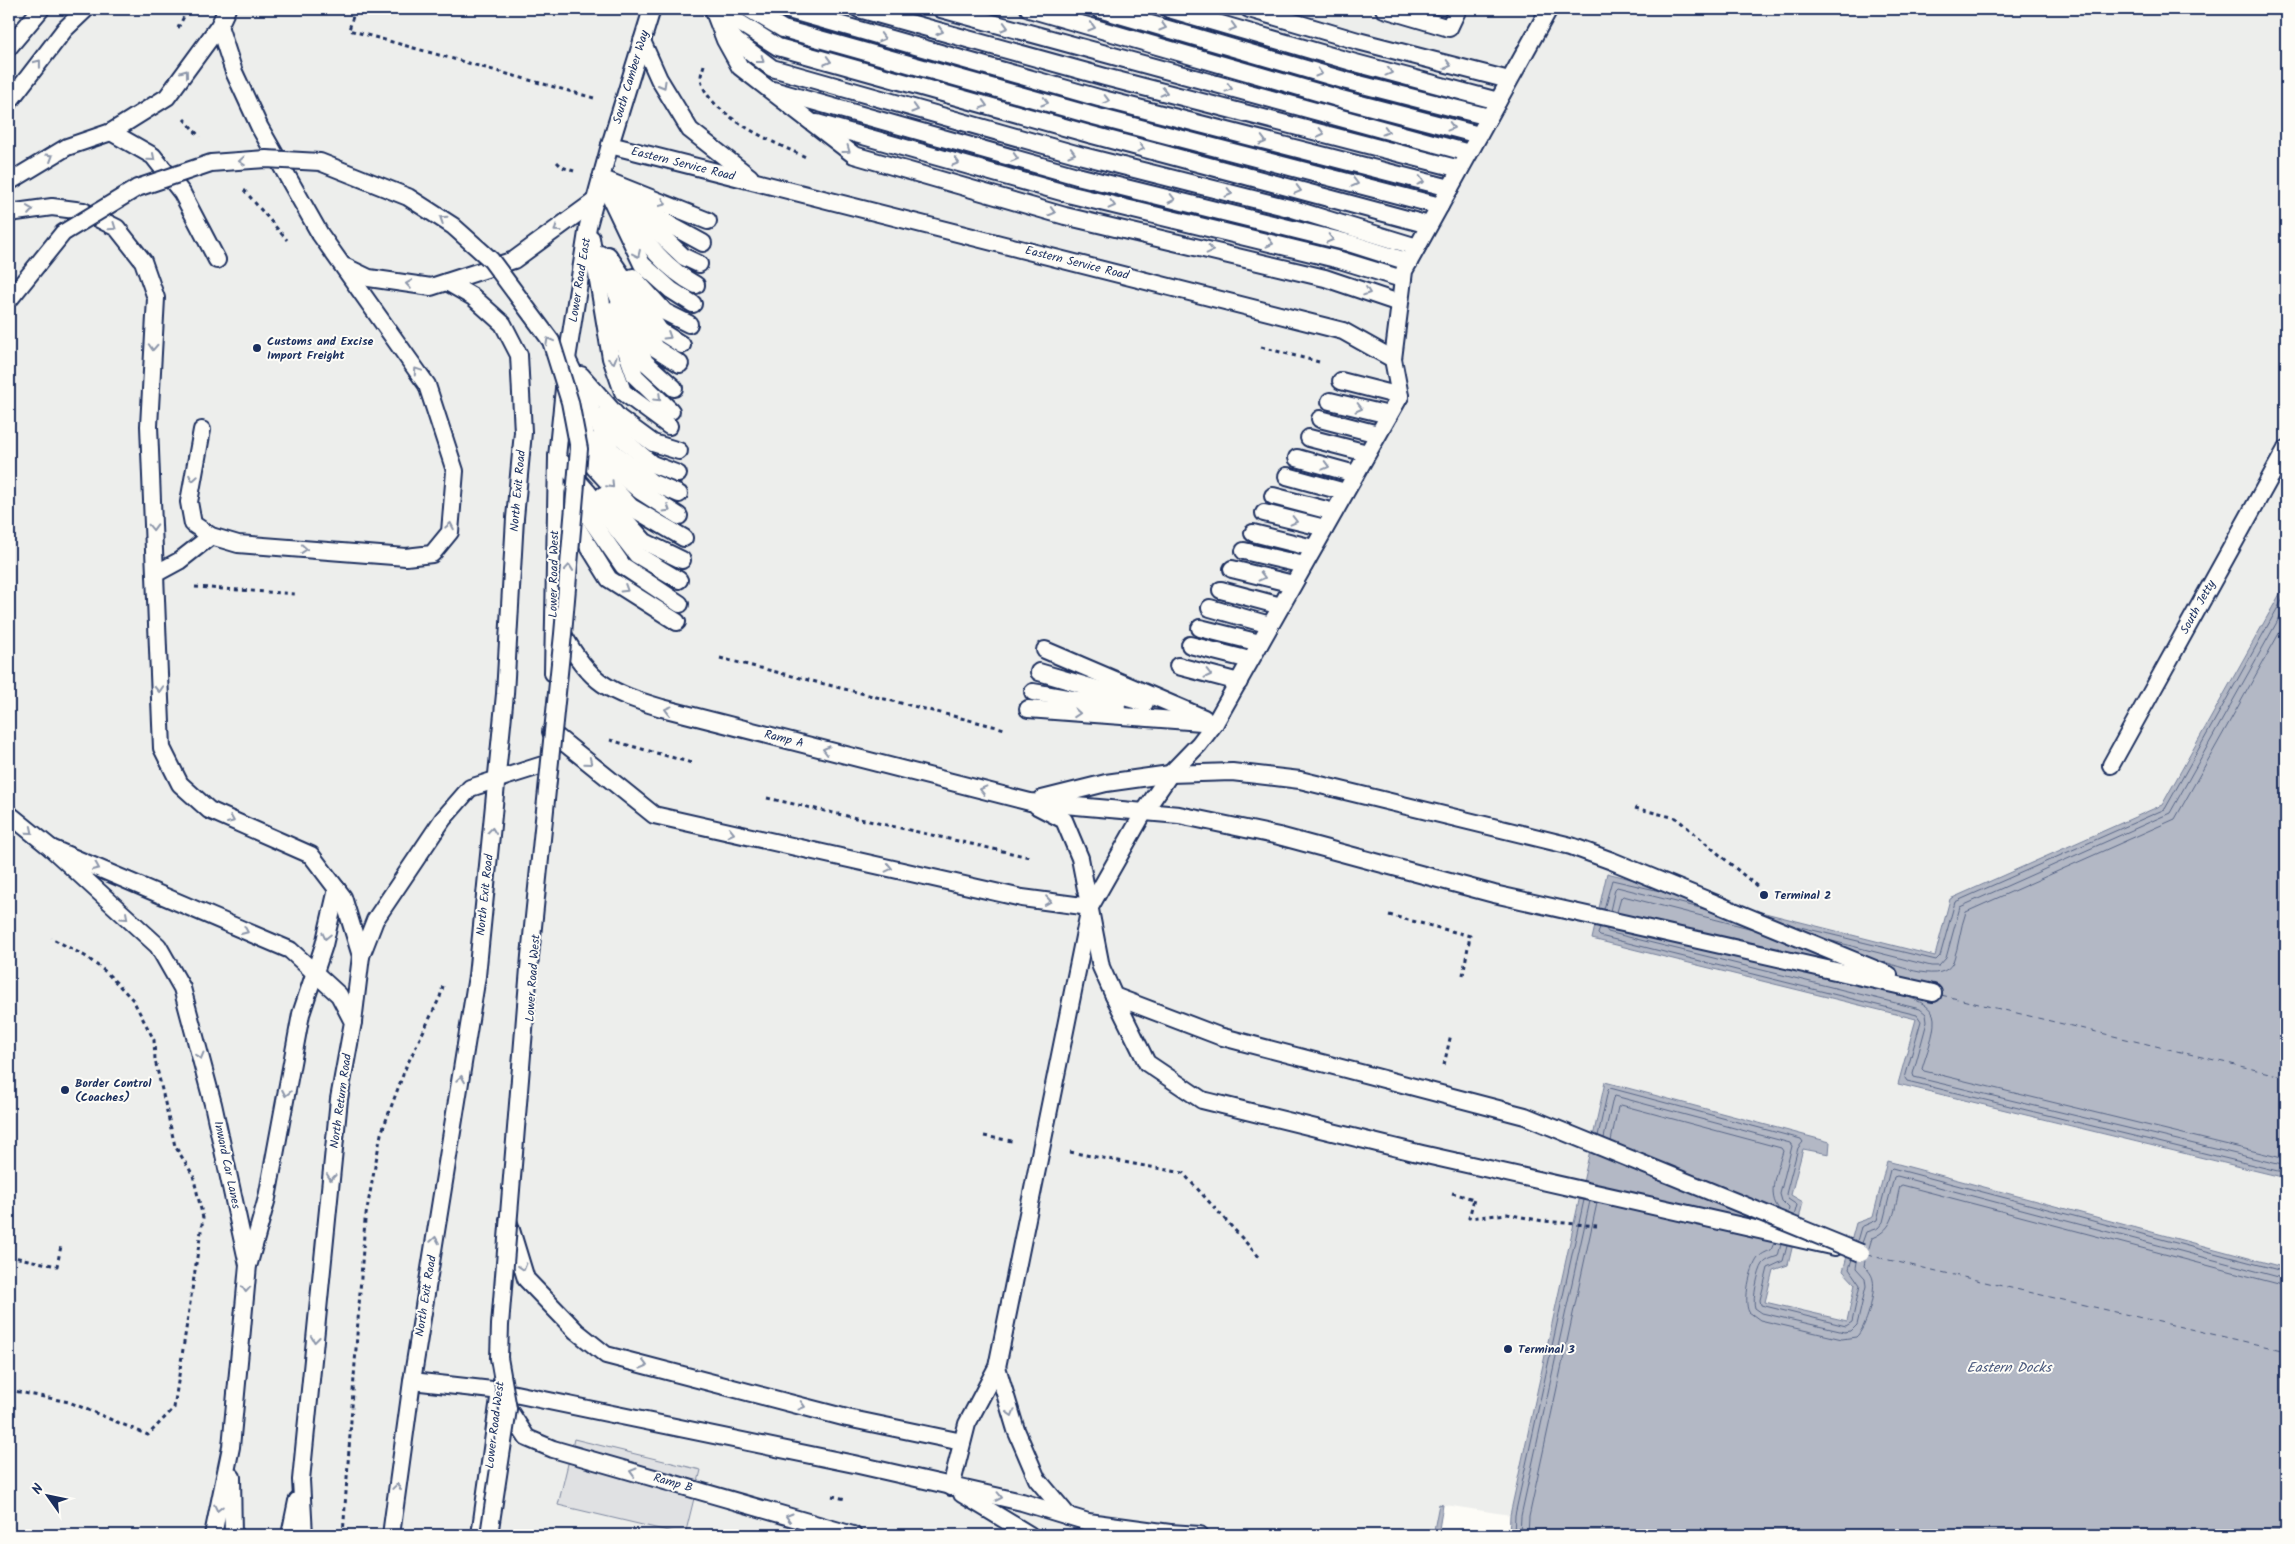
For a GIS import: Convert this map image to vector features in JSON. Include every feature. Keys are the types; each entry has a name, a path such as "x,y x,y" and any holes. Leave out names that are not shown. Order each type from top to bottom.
{"lane":[{"path":"9,47 41,9"},
{"path":"9,102 64,29 86,9"},
{"path":"9,182 67,147 111,132 167,97 219,26 227,9"},
{"name":"South Camber Way","path":"610,145 652,9"},
{"path":"749,9 784,28 833,43 1094,116 1440,206"},
{"path":"785,9 1090,96 1450,188"},
{"path":"859,9 1105,77 1460,169"},
{"path":"941,9 1469,153"},
{"path":"1029,9 1341,99 1479,135"},
{"path":"1099,9 1347,81 1489,117"},
{"path":"1169,9 1352,62 1498,101"},
{"path":"1250,9 1358,41 1510,80"},
{"path":"1384,9 1449,28 1458,9"},
{"path":"951,1487 967,1424 996,1367 1090,907 1144,812 1170,774 1200,744 1215,723 1400,396 1393,359 1404,271 1549,9"},
{"path":"717,10 778,47 1088,134 1429,225"},
{"path":"717,10 725,40 740,67 807,121 854,155 1065,216 1325,278 1399,304"},
{"path":"717,10 736,41 772,68 1083,156 1294,209 1413,254"},
{"path":"202,430 189,502 193,524 210,536 238,544 406,557 432,554 450,532 455,472 427,385 320,234 260,128 234,72 219,26"},
{"name":"Eastern Service Road","path":"642,41 660,79 690,130 756,182"},
{"path":"766,88 1077,176 1349,243 1413,254"},
{"path":"807,121 1072,195 1340,260 1402,280"},
{"path":"111,132 153,156 182,193 217,260"},
{"name":"Eastern Service Road","path":"610,145 1342,331 1393,359"},
{"name":"Lower Road East","path":"560,417 588,226 610,145"},
{"path":"9,300 63,233 137,188 211,163 266,159 320,162 408,197 453,226 490,260 551,341 570,402 579,449 563,634 530,956 500,1325 499,1358 508,1409 489,1535"},
{"path":"601,178 708,221"},
{"path":"601,178 670,226 703,243"},
{"path":"601,178 653,230 684,257 699,264"},
{"path":"601,178 647,244 678,275 696,285"},
{"path":"601,178 642,264 671,290 693,304"},
{"path":"344,266 369,278 431,288 514,260 596,200"},
{"path":"9,213 52,207 84,211 117,228 144,261 156,298 149,426 162,748 180,784 208,810 311,855 343,897 361,956"},
{"path":"588,226 665,312 689,324"},
{"path":"588,226 660,331 682,345"},
{"path":"588,226 655,348 680,364"},
{"path":"588,226 645,362 674,388"},
{"path":"588,226 611,358 623,392 670,419"},
{"name":"North Exit Road","path":"391,1535 412,1381 477,976 505,694 515,518 523,432 520,355 503,324 473,297 447,282"},
{"path":"567,359 619,418 653,443 679,451"},
{"path":"567,359 618,435 652,464 678,474"},
{"path":"567,359 611,450 651,482 679,494"},
{"path":"567,359 601,458 640,492 679,516"},
{"path":"567,359 594,467 631,507 684,538"},
{"path":"1341,381 1400,396"},
{"path":"1330,401 1389,415"},
{"name":"Lower Road West","path":"480,1535 501,1391 503,1204 515,1105 527,1054 532,1008 551,732 557,457 560,417"},
{"path":"1320,419 1378,434"},
{"path":"1309,438 1367,453"},
{"name":"South Jetty","path":"2111,765 2286,449"},
{"path":"557,457 591,482 645,542 682,560"},
{"path":"557,457 587,491 637,556 679,580"},
{"path":"557,457 577,500 623,566 680,604"},
{"path":"557,457 568,512 609,579 677,622"},
{"path":"1297,458 1355,474"},
{"path":"1287,476 1345,492"},
{"path":"1273,496 1334,512"},
{"path":"1264,513 1325,528"},
{"path":"1253,533 1313,548"},
{"path":"155,579 210,536"},
{"path":"1244,551 1304,565"},
{"path":"1232,569 1293,584"},
{"path":"1222,590 1280,606"},
{"path":"1210,608 1270,625"},
{"path":"1200,628 1260,643"},
{"name":"Ramp A","path":"563,634 577,660 594,677 620,695 662,708 1030,802"},
{"path":"1190,645 1250,660"},
{"path":"1045,650 1215,723"},
{"path":"1178,666 1239,682"},
{"path":"1039,672 1215,723"},
{"path":"1033,692 1215,723"},
{"path":"1028,709 1215,723"},
{"path":"551,732 654,816 1022,898 1090,907"},
{"path":"361,956 375,920 444,819 470,788 549,763"},
{"path":"1232,772 1300,780 1570,846 1612,861 1933,993 1494,894 1278,836 1179,815 1030,802 1106,783 1170,774 1232,772"},
{"path":"1030,802 1064,820 1080,858 1101,967 1114,996 1147,1063 1202,1100 1422,1154 1861,1254 1525,1116 1218,1036 1114,996"},
{"path":"9,814 51,848 290,950 339,995 353,1022"},
{"name":"Inward Car Lanes","path":"51,848 158,946 182,988 213,1104 248,1265 231,1447 213,1535"},
{"path":"248,1265 267,1198 301,1014 315,973 337,889"},
{"name":"North Return Road","path":"304,1535 301,1480 339,1099 353,1022 361,956"},
{"path":"503,1204 526,1279 576,1331 606,1356 847,1418 962,1442"},
{"path":"996,1367 1016,1430 1037,1480 1069,1516"},
{"path":"412,1381 501,1391 854,1464 1022,1502 1088,1522 1166,1534 1200,1535"},
{"name":"Ramp B","path":"508,1409 526,1438 554,1449 852,1535"},
{"path":"231,1447 233,1535"},
{"path":"290,1535 301,1480"},
{"path":"951,1487 1030,1535"}],"path":[{"path":"355,9 349,30 594,98"},
{"path":"1261,347 1328,364"},
{"path":"155,579 296,594"},
{"path":"720,658 1009,730"},
{"path":"604,739 692,763"},
{"path":"767,798 1029,857"},
{"path":"1389,916 1470,936 1464,975"},
{"path":"9,1390 69,1402 148,1434 174,1408 204,1218 193,1175 175,1146 155,1060 154,1040 134,1000 106,972 85,956 51,938"},
{"path":"343,1535 365,1220 381,1134 406,1067 440,998 445,979"},
{"path":"984,1136 1182,1173 1260,1258"},
{"path":"1448,1192 1474,1199 1469,1218 1506,1214"},
{"path":"9,1256 57,1266 61,1246"},
{"path":"540,1534 546,1535"}],"shaded area":[{"path":"9,9 2286,9 2286,583 2162,805 1974,888 1935,956 1607,873 1592,939 1916,1019 1899,1085 2286,1178 2286,1268 1887,1161 1847,1321 1764,1302 1803,1148 1605,1082 1510,1515 1439,1504 1433,1535 9,1535"},
{"path":"574,1439 701,1470 685,1535 558,1505"}],"water":[{"path":"2286,583 2286,1178 1898,1084 1916,1019 1592,939 1607,873 1935,956 1950,899 2162,805"},
{"name":"Eastern Docks","path":"1605,1082 1830,1142 1829,1154 1803,1149 1791,1195 1803,1202 1788,1265 1773,1270 1765,1302 1847,1321 1855,1284 1843,1271 1856,1223 1873,1217 1887,1161 2286,1268 2286,1535 1509,1535 1510,1515"},
{"path":"1439,1504 1443,1505 1438,1535 1433,1535"}],"ferry route":[{"path":"1941,995 2286,1077"},
{"path":"1867,1255 2286,1351"}],"place":[{"name":"Customs and Excise Import Freight","path":"257,348"},
{"name":"Terminal 2","path":"1764,895"},
{"name":"Border Control (Coaches)","path":"65,1090"},
{"name":"Terminal 3","path":"1508,1349"}]}
